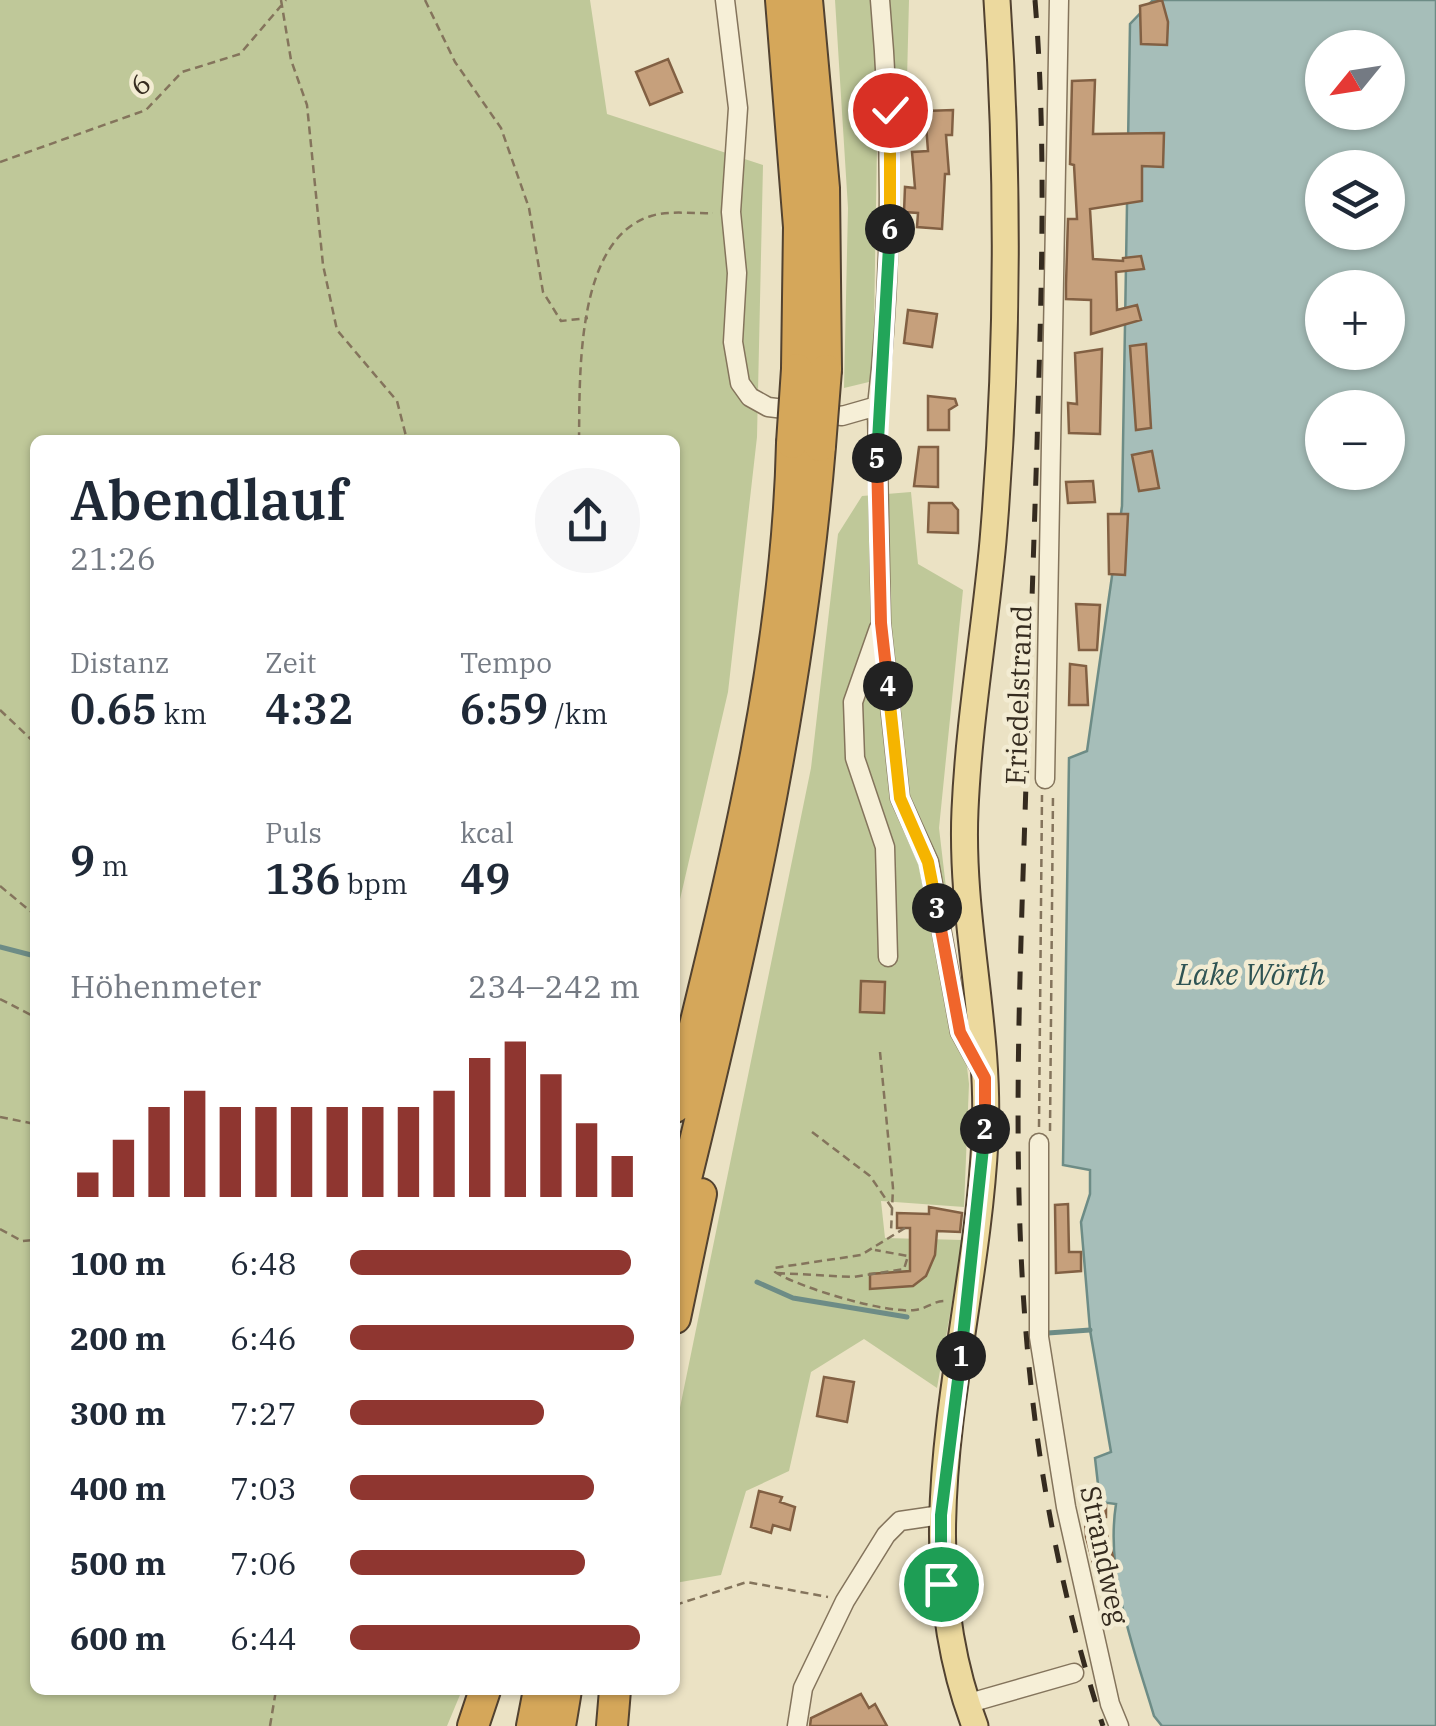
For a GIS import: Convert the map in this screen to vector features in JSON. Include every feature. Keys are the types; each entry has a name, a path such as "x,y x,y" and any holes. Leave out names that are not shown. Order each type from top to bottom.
{"highway":[{"path":"782,0 812,369"},
{"path":"680,1203 786,737 824,188 807,0"},
{"path":"680,1086 714,946 766,692 806,444"},
{"path":"680,1293 710,1144 710,1082"},
{"path":"473,1726 484,1695"},
{"path":"532,1726 537,1695"},
{"path":"560,1726 565,1695"},
{"path":"612,1726 615,1695"}],"main road":[{"path":"970,1715 943,1608 941,1515 985,1138 985,1078 968,926 965,815 992,544 1003,366 997,0"}],"street":[{"path":"725,0 738,108 731,212 737,273 732,342 740,382 750,397 768,407 842,416 877,406"},
{"path":"880,0 890,110 890,236 877,406 881,623 900,798 928,862 960,1032 985,1078"},
{"name":"Friedelstrand","path":"1045,779 1059,0"},
{"path":"881,623 853,702 855,758 885,848 888,957"},
{"name":"Strandweg","path":"1038,1143 1040,1336 1066,1508 1110,1704 1119,1726"},
{"path":"797,1726 802,1688 845,1601 894,1526 941,1515"},
{"path":"970,1715 1074,1673"}],"path":[{"path":"424,0 455,62 501,128 529,208 543,292 561,321 588,318"},
{"path":"283,1 290,60 307,105 323,265 337,330 397,401 406,435"},
{"name":"6","path":"0,162 146,110 182,72 240,54 283,1"},
{"path":"578,435 595,279 620,232 652,215 731,212"},
{"path":"0,710 30,738"},
{"path":"1038,1143 1050,1131 1053,791 1045,779"},
{"name":"Friedelstrand","path":"1038,1143 1041,800 1045,779"},
{"path":"0,886 30,912"},
{"path":"0,999 30,1015"},
{"path":"880,1052 893,1209 891,1234"},
{"path":"0,1117 30,1123"},
{"path":"812,1132 870,1176 893,1209"},
{"path":"776,1272 774,1268 790,1262 861,1255 904,1228"},
{"path":"0,1229 22,1241 30,1240"},
{"path":"776,1272 853,1277 904,1269 908,1263 908,1256 873,1249"},
{"path":"776,1272 878,1307 917,1310 934,1301 967,1301"},
{"path":"680,1603 747,1582 845,1601"},
{"path":"270,1726 275,1695"}],"green space":[{"path":"0,0 590,0 607,114 763,165 757,437 728,692 680,899 680,435 30,435 30,1695 460,1695 447,1726 0,1726"},
{"path":"835,0 909,0 907,79 878,88 873,381 844,388 848,208"},
{"path":"911,492 918,564 963,590 939,828 969,1084 964,1207 881,1201 885,1238 963,1240 937,1388 864,1339 811,1372 789,1471 746,1491 721,1575 680,1582 680,1408 811,768 838,534 862,496"}],"water":[{"name":"Lake Wörth","path":"1153,0 1436,0 1436,1726 1162,1726 1154,1716 1123,1612 1114,1558 1116,1504 1100,1502 1095,1458 1111,1452 1090,1330 1081,1222 1090,1194 1090,1170 1063,1165 1069,758 1087,751 1122,506 1130,24"}],"building":[{"path":"1162,0 1168,22 1167,45 1141,44 1140,6"},
{"path":"668,59 682,92 650,105 636,72"},
{"path":"1095,80 1093,134 1164,133 1163,167 1142,166 1142,201 1090,209 1093,259 1123,261 1141,256 1144,269 1116,272 1117,310 1137,305 1141,320 1091,334 1091,300 1066,299 1066,284 1068,219 1077,219 1074,165 1070,164 1072,81"},
{"path":"953,110 952,135 946,135 949,174 945,174 942,229 917,227 918,213 904,212 905,187 915,188 912,152 928,151 925,111"},
{"path":"908,310 937,314 932,347 904,343"},
{"path":"1146,344 1151,428 1136,430 1130,346"},
{"path":"1102,349 1100,434 1069,433 1068,403 1077,404 1075,353"},
{"path":"928,396 955,399 957,405 949,410 949,430 928,430"},
{"path":"919,447 938,447 938,487 914,486"},
{"path":"1152,451 1159,488 1139,491 1132,455"},
{"path":"1093,481 1095,502 1068,503 1066,482"},
{"path":"929,503 952,503 958,510 958,533 928,532"},
{"path":"1108,514 1128,514 1125,575 1109,574"},
{"path":"1076,604 1100,605 1097,650 1079,650"},
{"path":"1070,664 1086,666 1088,705 1069,705"},
{"path":"861,981 885,982 884,1013 860,1012"},
{"path":"1068,1204 1069,1252 1081,1252 1081,1271 1056,1273 1055,1205"},
{"path":"929,1207 962,1213 960,1232 937,1231 935,1255 926,1276 913,1286 870,1289 870,1274 910,1271 910,1228 897,1228 897,1213 929,1214"},
{"path":"824,1377 854,1382 847,1422 817,1416"},
{"path":"759,1491 782,1497 780,1502 795,1507 790,1530 773,1525 771,1533 751,1527"},
{"path":"1106,1505 1106,1517 1102,1517 1116,1568 1096,1574 1086,1537 1084,1506"},
{"path":"861,1694 869,1708 875,1704 887,1726 810,1726 811,1718"}],"waterway":[{"path":"0,947 30,955"},
{"path":"757,1282 793,1298 907,1317"},
{"path":"1048,1333 1090,1330"}],"railway":[{"path":"1035,0 1042,222 1019,1014 1020,1219 1035,1420 1051,1520 1073,1622 1103,1726"}],"route":[{"path":"890,110 890,236 877,406 881,623 900,798 928,862 960,1032 985,1078 979,1206 941,1515 941,1584"}]}
